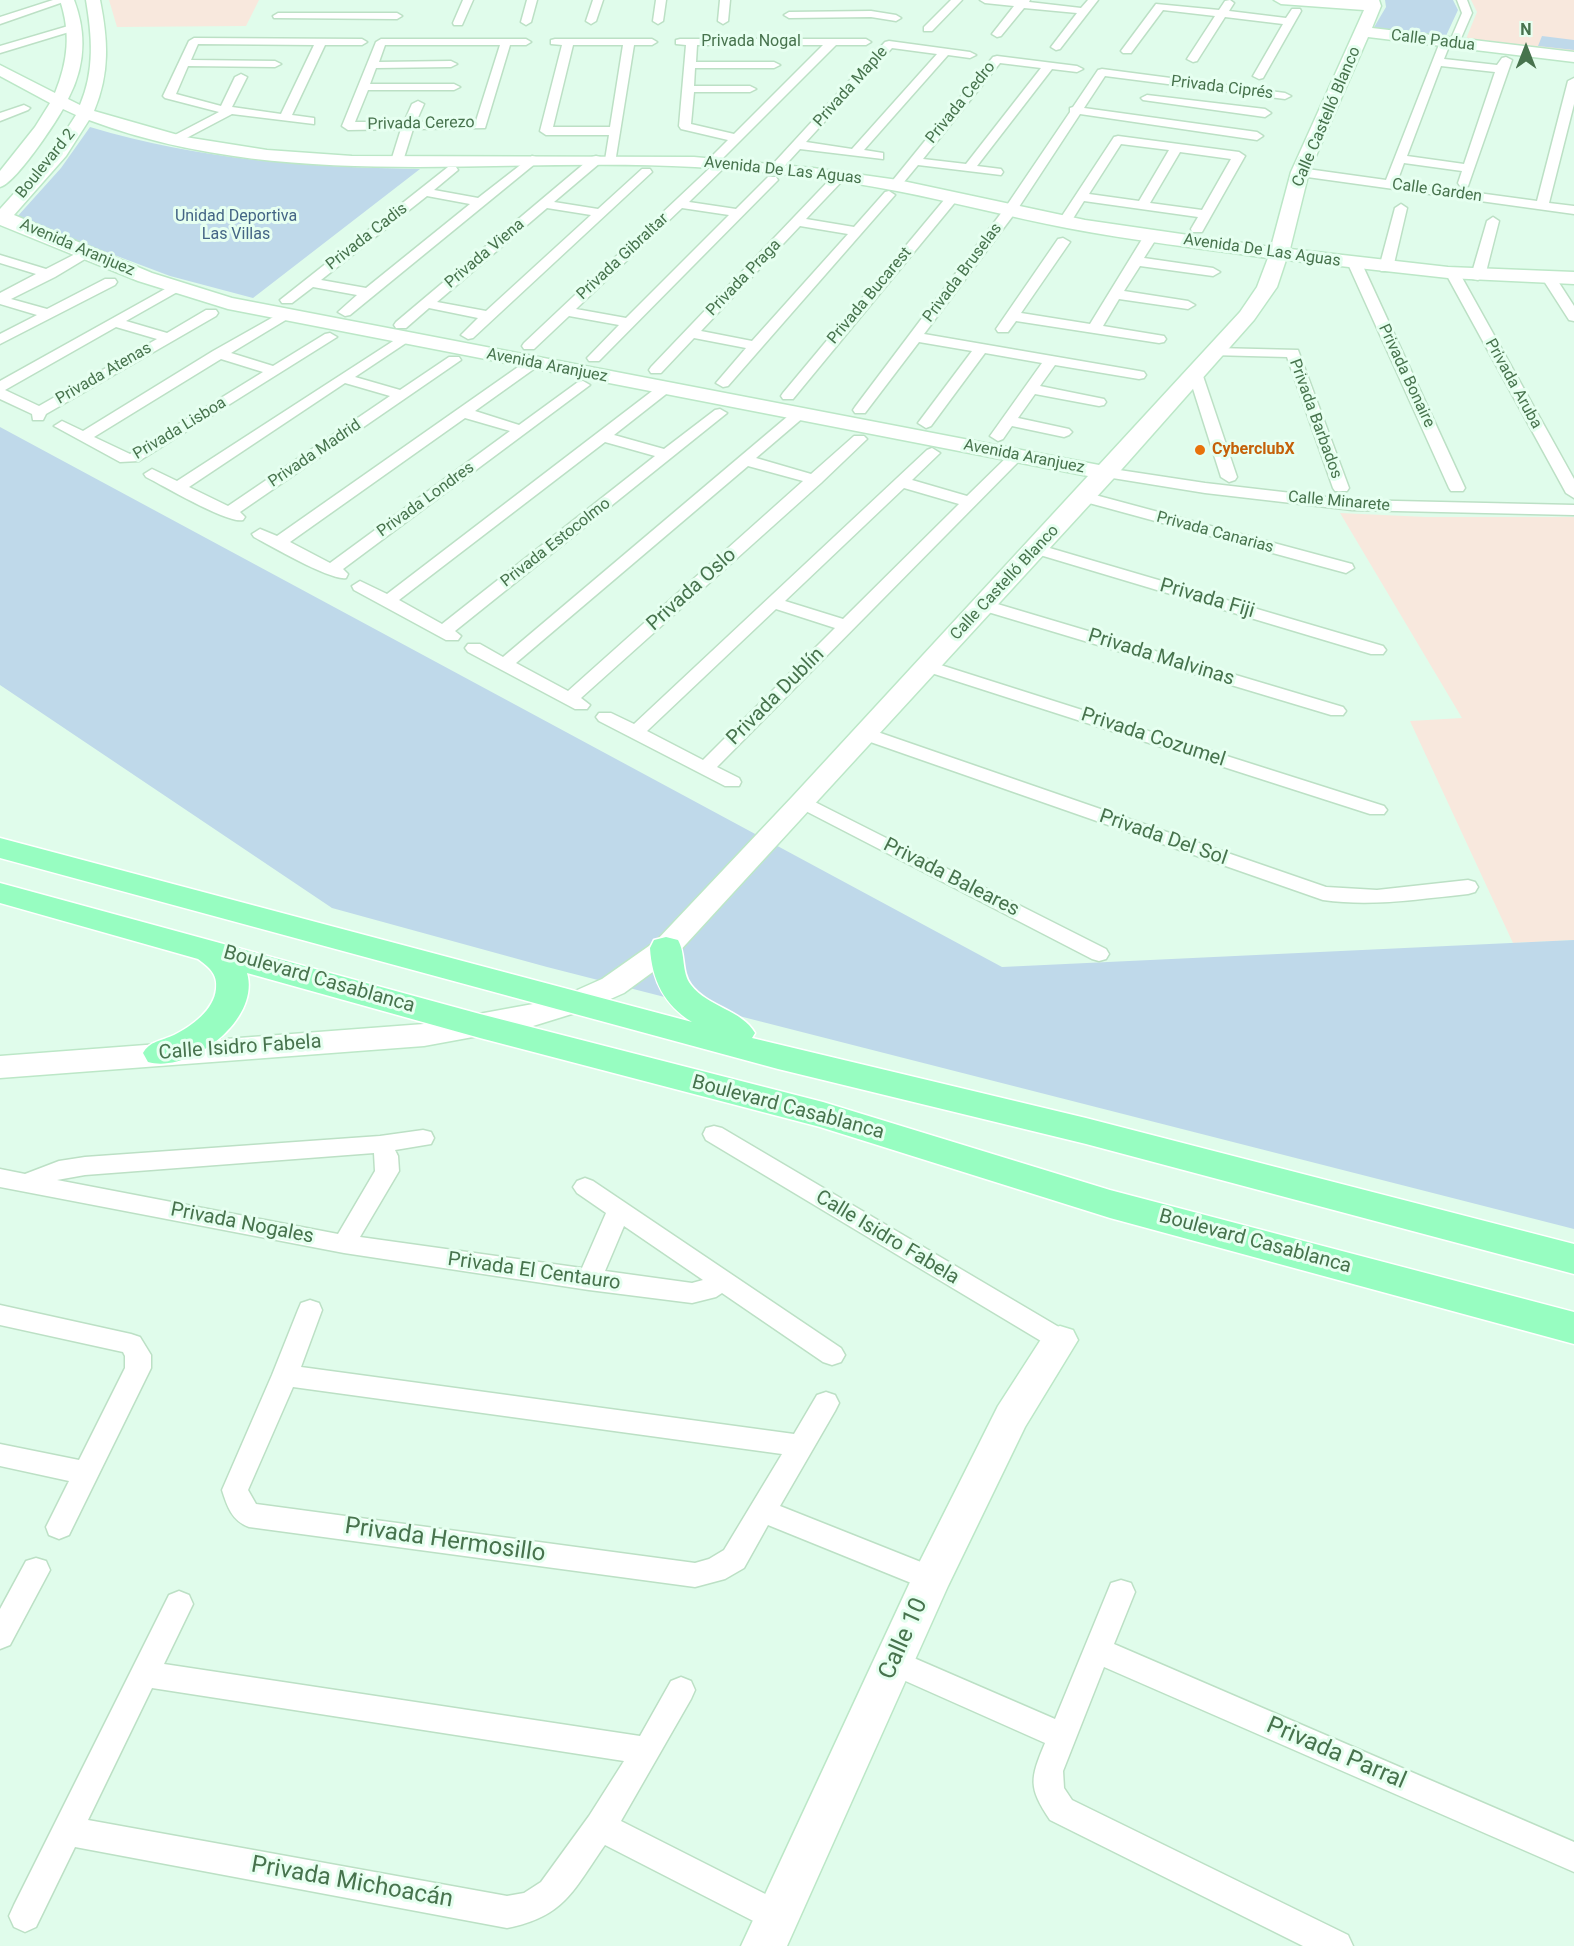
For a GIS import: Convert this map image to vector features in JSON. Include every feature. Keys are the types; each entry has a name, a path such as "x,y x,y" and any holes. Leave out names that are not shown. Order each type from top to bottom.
{"main road":[{"path":"0,848 778,1057 1086,1131 1574,1259"},
{"name":"Boulevard Casablanca","path":"0,893 480,1026 823,1115 1110,1204 1574,1328"},
{"path":"160,1053 187,1043 209,1029 225,1011 232,993 231,975 221,960 205,948"},
{"path":"666,948 666,968 670,981 692,1007 778,1057"}],"street":[{"path":"0,21 66,0"},
{"name":"Boulevard 2","path":"0,182 35,140 60,100 73,72 75,27 66,0"},
{"name":"Boulevard 2","path":"1,218 57,156 85,113 99,70 98,28 93,0"},
{"path":"458,23 468,0"},
{"path":"526,22 532,0"},
{"path":"591,21 598,0"},
{"path":"658,21 661,0"},
{"path":"723,21 725,0"},
{"path":"789,0 789,18 871,14 896,18"},
{"path":"928,29 957,0"},
{"path":"985,0 1023,2 1083,12"},
{"path":"1056,47 1093,0"},
{"path":"1193,59 1231,0"},
{"path":"1281,0 1373,3"},
{"path":"1390,185 1437,62 1467,13 1462,0"},
{"path":"997,34 1023,2"},
{"name":"Calle Castelló Blanco","path":"480,1026 533,1015 577,1002 612,986 666,948 1084,497 1247,316 1267,287 1279,254 1300,172 1363,32 1373,3"},
{"path":"1127,51 1160,6 1290,22"},
{"path":"1259,76 1297,11"},
{"path":"278,15 340,12 398,16"},
{"path":"0,50 75,27"},
{"name":"Calle Padua","path":"1363,32 1574,57"},
{"path":"310,121 228,111 169,96 194,41 362,42"},
{"path":"285,117 321,42"},
{"name":"Privada Cerezo","path":"381,42 506,42 481,126 348,126 373,65 381,42"},
{"path":"506,42 526,42"},
{"path":"555,42 652,42"},
{"path":"568,42 546,130 615,131"},
{"path":"604,160 615,131 629,42"},
{"name":"Privada Nogal","path":"736,138 685,126 690,65 686,42 866,42"},
{"name":"Privada Nogal","path":"717,163 736,138 832,42"},
{"name":"Privada Maple","path":"774,174 889,44 970,55"},
{"path":"855,153 945,52"},
{"path":"58,66 74,57"},
{"name":"Privada Cedro","path":"892,190 997,58 1077,69"},
{"path":"1437,62 1503,65 1464,183"},
{"path":"183,63 275,64"},
{"path":"373,65 451,64"},
{"name":"Privada Nogal","path":"690,65 774,65"},
{"path":"969,168 1049,65"},
{"path":"0,69 33,71"},
{"name":"Avenida De Las Aguas","path":"0,69 85,113 177,140 301,158 397,161 604,160 717,163 774,174 840,176 892,190 953,197 1064,222 1279,254 1386,268 1478,276 1549,278 1574,276"},
{"name":"Privada Ciprés","path":"1010,210 1074,110 1102,72 1285,96"},
{"path":"177,140 228,111 241,77"},
{"name":"Privada Ciprés","path":"1133,118 1159,79"},
{"path":"1542,206 1574,81"},
{"name":"Privada Cerezo","path":"364,87 454,87"},
{"path":"689,89 750,89"},
{"name":"Privada Ciprés","path":"1147,98 1265,113"},
{"path":"397,161 418,104"},
{"path":"0,117 24,108"},
{"path":"1074,110 1257,136"},
{"path":"1064,222 1118,140 1239,156 1197,229"},
{"name":"Privada Maple","path":"798,145 879,156"},
{"path":"1142,206 1176,148"},
{"path":"1400,159 1468,168"},
{"path":"345,312 532,160"},
{"name":"Privada Viena","path":"403,332 427,304 544,204 604,160"},
{"name":"Privada Cedro","path":"914,161 997,172"},
{"name":"Privada Gibraltar","path":"531,355 566,311 680,204 717,163"},
{"name":"Privada Cadis","path":"285,308 310,282 452,170"},
{"path":"468,335 646,172"},
{"name":"Calle Garden","path":"1300,172 1574,210"},
{"path":"594,358 739,213 774,174"},
{"name":"Privada Praga","path":"661,379 691,333 840,176"},
{"path":"723,383 892,190"},
{"name":"Privada Cadis","path":"424,192 480,202"},
{"name":"Privada Bucarest","path":"788,396 953,197"},
{"path":"1081,197 1205,214"},
{"name":"Privada Viena","path":"544,204 601,213"},
{"name":"Privada Gibraltar","path":"680,204 739,213"},
{"path":"1386,268 1401,208"},
{"name":"Privada Bruselas","path":"860,410 1010,210"},
{"name":"Avenida Aranjuez","path":"1,218 85,254 174,288 228,303 285,308 661,379 799,414 1106,473"},
{"path":"1478,276 1493,221"},
{"name":"Privada Praga","path":"797,222 857,231"},
{"path":"1094,329 1150,236"},
{"path":"1003,329 1063,242"},
{"path":"0,300 85,254"},
{"path":"0,260 50,274"},
{"path":"1136,261 1213,272"},
{"name":"Privada Bonaire","path":"1355,264 1457,488"},
{"name":"Privada Aruba","path":"1453,274 1574,493"},
{"path":"1549,278 1574,317"},
{"path":"0,340 110,282"},
{"name":"Privada Cadis","path":"310,282 368,293"},
{"path":"0,387 174,288"},
{"path":"1115,294 1188,305"},
{"path":"0,300 48,314"},
{"name":"Privada Viena","path":"427,304 489,315"},
{"path":"83,436 218,354 285,308"},
{"name":"Privada Gibraltar","path":"566,311 629,323"},
{"name":"Privada Atenas","path":"0,393 39,414 211,313"},
{"path":"1012,316 1159,339"},
{"name":"Privada Atenas","path":"114,322 167,337"},
{"path":"178,487 343,378 403,332"},
{"name":"Privada Praga","path":"691,333 756,346"},
{"name":"Privada Lisboa","path":"62,426 125,459 134,458 330,336"},
{"name":"Privada Bruselas","path":"916,336 1139,375"},
{"path":"926,423 981,348"},
{"name":"Privada Barbados","path":"1215,352 1293,353 1341,488"},
{"path":"218,354 275,371"},
{"path":"278,543 463,412 531,355"},
{"name":"Privada Madrid","path":"152,474 233,515 454,360"},
{"path":"998,436 1051,360"},
{"path":"1196,373 1228,477"},
{"path":"343,378 402,395"},
{"path":"388,601 603,436 661,379"},
{"name":"Privada Londres","path":"260,534 335,572 583,385"},
{"path":"1031,389 1099,402"},
{"path":"463,412 521,430"},
{"name":"Privada Estocolmo","path":"360,586 448,634 720,413"},
{"path":"504,664 799,414"},
{"path":"1008,422 1064,432"},
{"path":"603,436 667,455"},
{"name":"Privada Oslo","path":"474,648 575,702 859,439"},
{"path":"635,733 932,453"},
{"name":"Privada Dublín","path":"705,768 1017,455"},
{"path":"745,460 814,480"},
{"name":"Calle Minarete","path":"1106,473 1205,488 1352,505 1574,510"},
{"path":"901,482 971,502"},
{"name":"Privada Canarias","path":"1084,497 1346,568"},
{"name":"Privada Fiji","path":"1036,549 1377,650"},
{"name":"Privada Dublín","path":"773,603 847,626"},
{"name":"Privada Malvinas","path":"984,605 1337,711"},
{"name":"Privada Cozumel","path":"928,666 1377,810"},
{"path":"604,717 732,782"},
{"name":"Privada Del Sol","path":"866,734 1323,893 1343,897 1365,897 1468,888"},
{"name":"Privada Baleares","path":"803,802 1099,954"},
{"name":"Calle Isidro Fabela","path":"0,1067 160,1053 424,1035 480,1026"},
{"name":"Calle Isidro Fabela","path":"714,1134 1060,1340"},
{"name":"Privada Nogales","path":"28,1182 59,1170 85,1166 380,1144 423,1138"},
{"path":"344,1244 387,1171 387,1156 380,1144"},
{"name":"Privada Nogales","path":"0,1178 344,1244"},
{"path":"585,1187 832,1355"},
{"path":"589,1280 619,1210"},
{"name":"Privada El Centauro","path":"344,1244 692,1293 707,1290 721,1280"},
{"name":"Privada Hermosillo","path":"310,1310 285,1375 235,1490 240,1504 249,1515 695,1575 715,1570 734,1559 826,1403"},
{"path":"0,1315 131,1344 138,1355 138,1368 59,1527"},
{"name":"Calle 10","path":"771,1932 931,1579 1011,1417 1060,1340"},
{"path":"285,1375 801,1446"},
{"path":"0,1455 86,1473"},
{"path":"764,1511 931,1579"},
{"path":"0,1636 36,1570"},
{"path":"1121,1592 1048,1772 1049,1792 1060,1810 1337,1946"},
{"path":"25,1916 179,1604"},
{"name":"Privada Parral","path":"1098,1650 1574,1857"},
{"path":"893,1662 1061,1736"},
{"path":"145,1674 647,1750"},
{"name":"Privada Michoacán","path":"67,1831 507,1912 530,1908 552,1893 600,1826 681,1690"},
{"path":"600,1826 771,1932"}],"shaded area":[{"path":"109,0 259,0 246,26 117,27"},
{"path":"1471,0 1574,0 1574,52 1466,39 1477,12"},
{"path":"1340,513 1426,517 1574,517 1574,940 1513,943 1410,721 1462,718"}],"green space":[{"path":"1385,0 1453,0 1458,10 1445,38 1373,29 1386,7"},
{"path":"1542,36 1574,40 1574,50 1538,46"},
{"name":"Unidad Deportiva Las Villas","path":"90,127 172,147 254,160 420,169 253,298 170,276 16,218 61,168"},
{"path":"0,427 1002,967 1574,940 1574,1229 547,967 332,908 0,685"}],"place":[{"name":"CyberclubX","path":"1200,450"}]}
